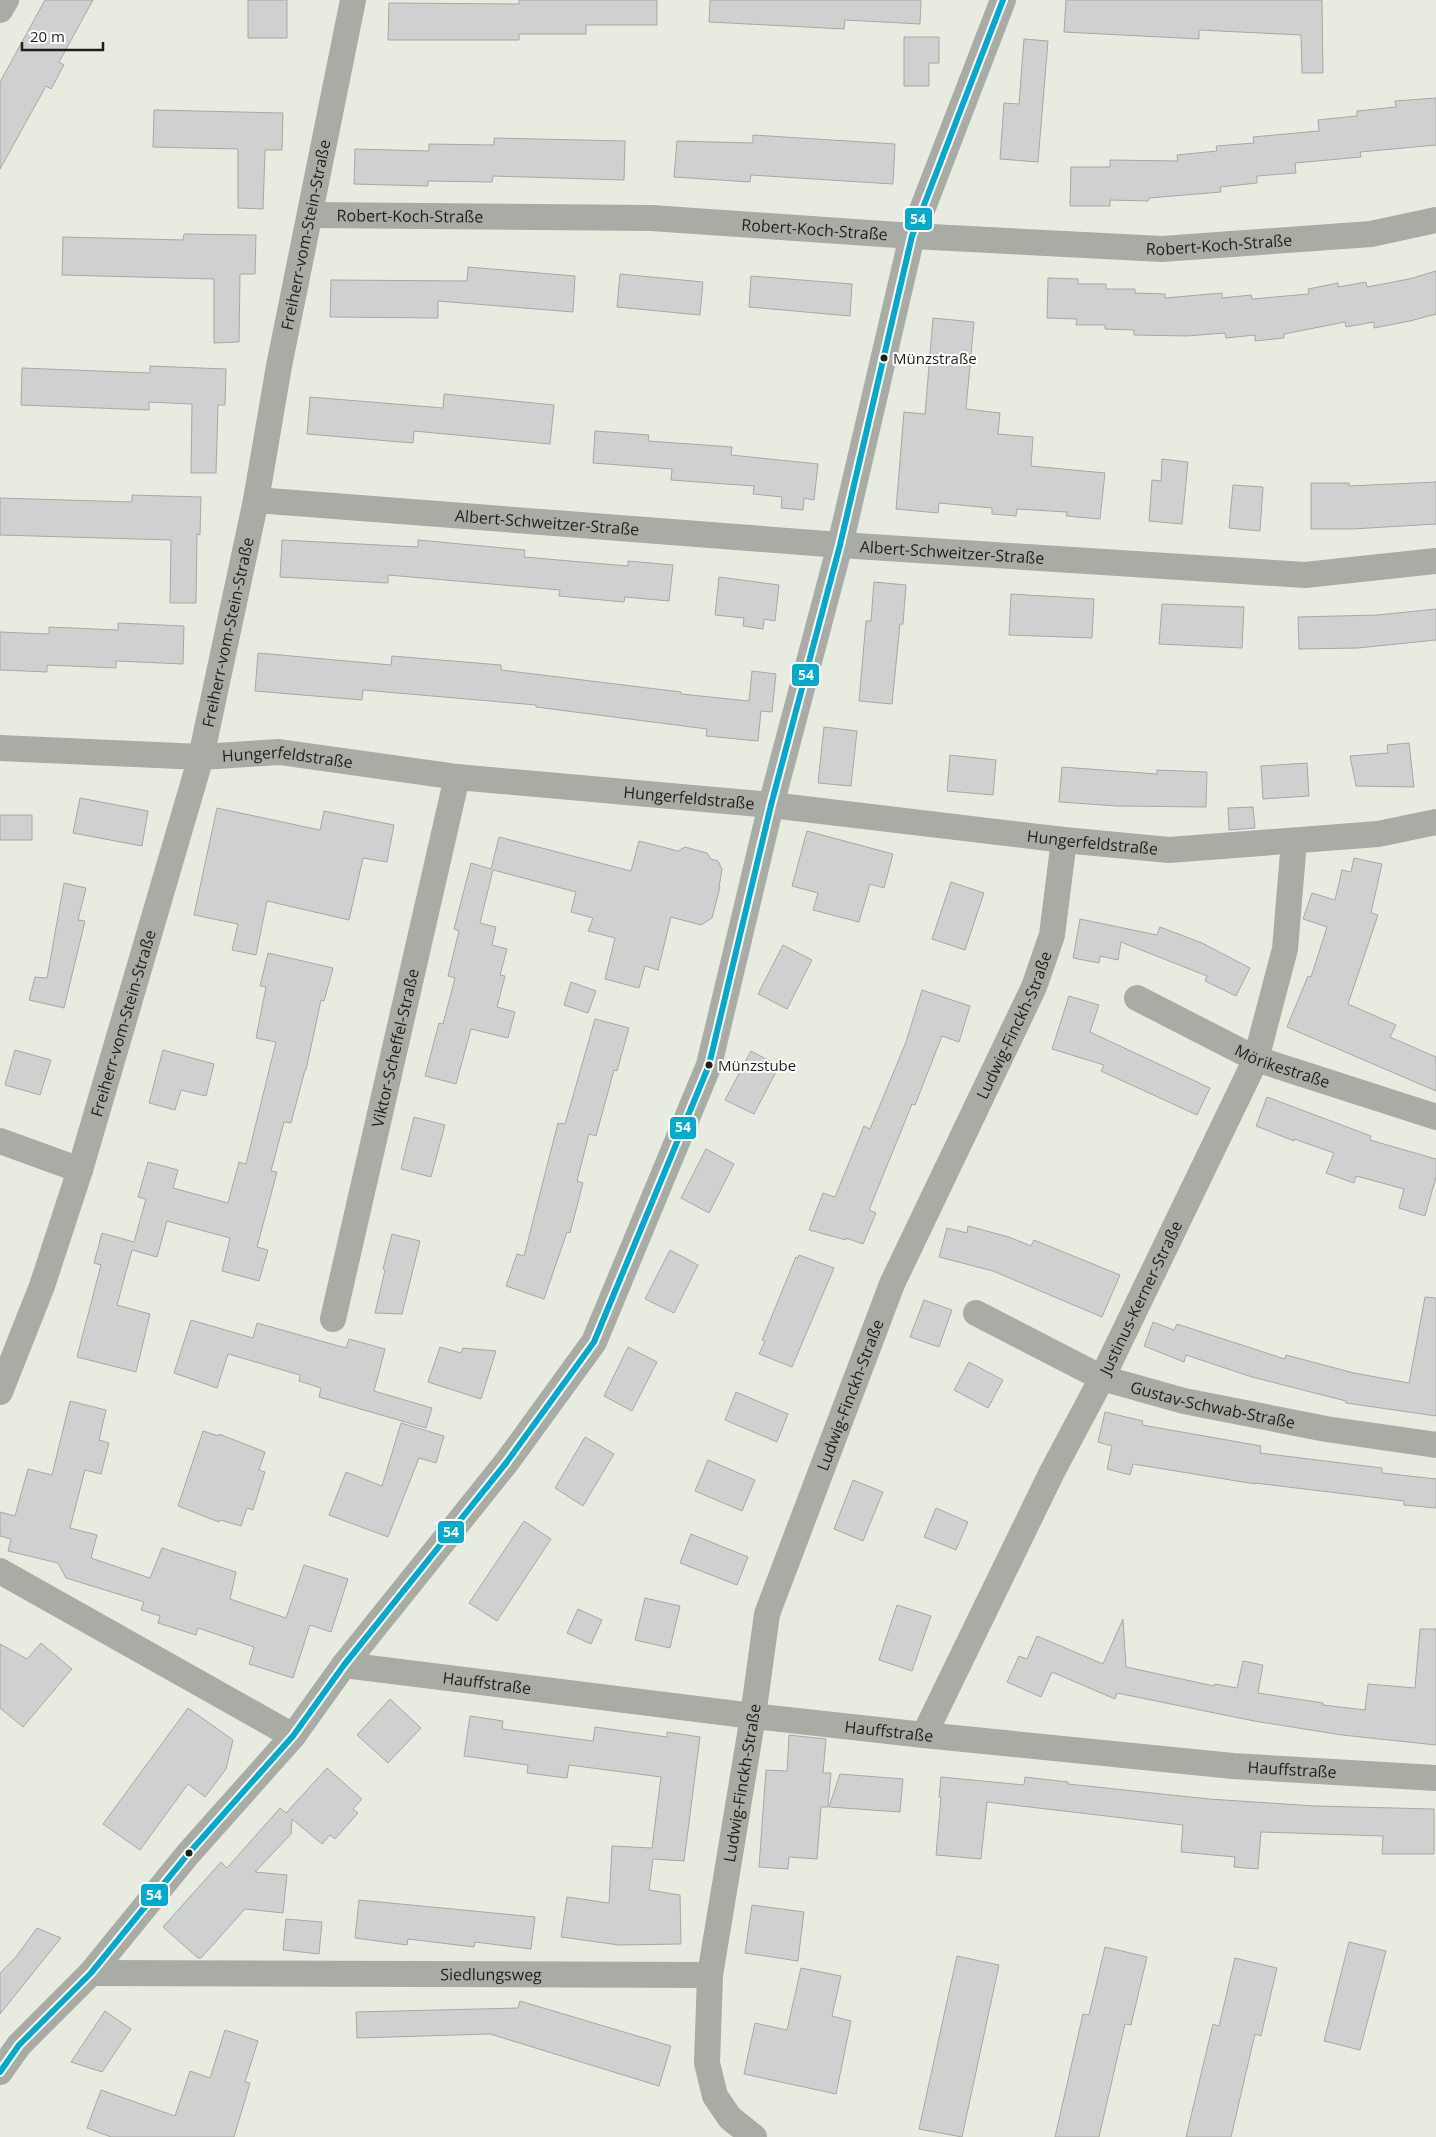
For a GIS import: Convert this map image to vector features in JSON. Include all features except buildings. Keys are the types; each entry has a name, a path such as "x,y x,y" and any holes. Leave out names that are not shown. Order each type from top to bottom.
{"street":[{"path":"0,10 6,0"},
{"name":"Freiherr-vom-Stein-Straße","path":"0,1392 42,1286 80,1170 201,757 256,500 280,366 353,0"},
{"path":"0,2072 19,2045 91,1973 188,1854 293,1736 344,1665 506,1463 594,1342 709,1065 771,805 840,546 912,236 1003,0"},
{"name":"Robert-Koch-Straße","path":"311,215 651,218 912,236 1162,249 1372,234 1436,220"},
{"name":"Albert-Schweitzer-Straße","path":"256,500 840,546 1304,575 1436,561"},
{"name":"Hungerfeldstraße","path":"0,748 201,757 279,752 457,777 771,805 1064,840 1169,850 1378,834 1436,822"},
{"name":"Viktor-Scheffel-Straße","path":"333,1319 457,777"},
{"name":"Ludwig-Finckh-Straße","path":"710,1975 753,1716 767,1614 892,1284 1034,987 1052,936 1064,840"},
{"name":"Justinus-Kerner-Straße","path":"924,1735 1052,1472 1102,1378 1256,1059 1285,949 1294,841"},
{"name":"Mörikestraße","path":"1138,998 1256,1059 1436,1117"},
{"path":"0,1141 80,1170"},
{"name":"Gustav-Schwab-Straße","path":"976,1313 1102,1378 1184,1402 1326,1429 1436,1446"},
{"path":"0,1571 293,1736"},
{"name":"Hauffstraße","path":"344,1665 753,1716 924,1735 1233,1766 1436,1778"},
{"name":"Siedlungsweg","path":"91,1973 710,1975"},
{"path":"710,1975 706,2063 715,2096 730,2118 754,2137"}],"transit line":[{"name":"54","path":"0,2072 19,2045 91,1973 188,1854 293,1736 344,1665 506,1463 594,1342 709,1065 771,805 840,545 912,236 1003,0"}],"place":[{"name":"Münzstraße","path":"884,358"},
{"name":"Münzstube","path":"709,1065"}]}
